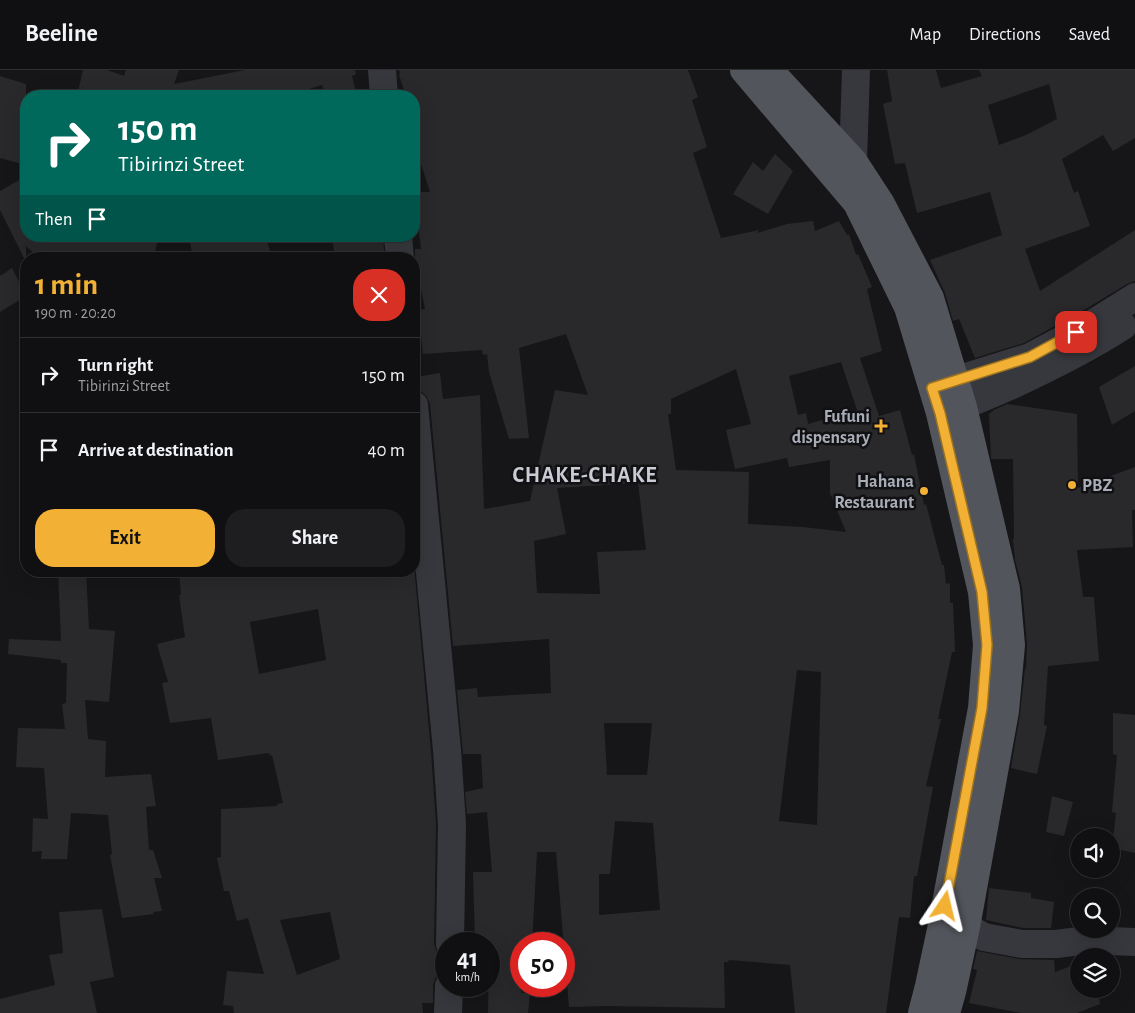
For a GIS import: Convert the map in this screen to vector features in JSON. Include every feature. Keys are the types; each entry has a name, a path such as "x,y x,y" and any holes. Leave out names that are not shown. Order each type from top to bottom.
{"main road":[{"path":"744,70 857,203 908,306 948,398 1006,588 1010,644 1005,711 966,927 946,1013"},
{"path":"769,70 853,161 881,204 930,298 982,592 987,645 982,708 942,925 922,1013"}],"street":[{"path":"382,70 384,90"},
{"path":"853,161 856,70"},
{"path":"948,398 1092,324 1135,297"},
{"path":"948,398 1036,374 1091,346 1135,319"},
{"path":"420,468 452,824 450,932"},
{"path":"966,927 984,937 1022,944 1056,944 1088,940 1135,942"},
{"path":"448,997 448,1013"}],"building":[{"path":"83,70 107,70 124,76 126,70 179,70 174,84 245,70 355,70 356,74 352,76 356,90 324,90 322,85 306,90 78,90"},
{"path":"399,70 688,70 698,97 692,100 707,147 693,153 721,238 759,230 757,233 787,224 813,221 815,231 839,221 847,235 849,234 856,255 858,254 872,287 867,289 882,351 860,358 879,416 900,410 912,455 914,454 924,505 926,504 942,565 944,565 946,584 950,583 950,603 953,603 955,652 952,652 938,719 941,719 926,786 933,787 917,876 914,876 910,918 899,917 886,1013 795,1013 790,965 729,960 724,962 725,1008 569,1007 568,997 575,997 575,932 563,932 556,852 537,852 533,932 510,932 510,997 530,997 528,1013 488,1013 488,997 500,997 500,932 475,932 473,872 492,872 487,812 467,814 465,792 483,788 481,754 463,754 457,690 477,688 478,697 551,693 549,639 453,646 430,404 426,396 420,391 420,376 440,373 443,399 480,395 484,509 530,501 555,390 588,395 566,334 519,348 529,438 509,439 489,372 487,354 483,355 482,350 423,354 420,310 425,309 420,284 420,252 415,252 415,249 421,249 420,192 430,192 420,161 420,90 404,90","holes":["841,362 857,410 808,424 806,413 798,415 789,376","736,369 751,424 726,430 735,469 787,458 789,467 830,460 830,493 846,532 748,524 749,472 676,470 668,414 671,414 671,399","638,483 646,550 597,552 600,594 537,593 534,541 566,534 557,488","797,670 821,672 817,825 779,821","604,723 652,723 647,775 607,775","615,821 653,823 660,910 599,915 599,874 610,874"]},
{"path":"887,70 936,70 941,88 982,76 979,70 1135,70 1135,138 1113,151 1103,135 1062,159 1074,193 1078,191 1090,226 1025,249 1040,291 1135,230 1135,281 1024,343 975,358 959,319 953,321 945,293 930,260 1002,235 990,192 917,213 905,163 895,164 883,104 892,101","holes":["1049,84 1057,119 1026,135 999,145 988,105"]},
{"path":"0,76 26,84 26,90 20,90 20,163 0,158"},
{"path":"775,154 793,171 768,214 733,194 753,162 763,171"},
{"path":"20,179 20,242 157,242 155,252 32,252 26,246 26,252 21,252 0,210 0,191"},
{"path":"190,242 268,242 270,252 192,252"},
{"path":"333,242 383,242 384,251 334,252"},
{"path":"12,268 20,284 20,300 0,312 0,276"},
{"path":"1135,366 1135,411 1112,425 1099,387"},
{"path":"1007,404 1077,414 1078,488 1135,467 1135,510 1132,510 1133,547 1077,550 1083,597 1094,597 1099,661 1048,666 1044,725 1047,726 1037,774 1011,768 1026,669 1027,644 1022,587 1015,560 1013,539 1013,459 991,459 989,414"},
{"path":"58,577 86,577 89,629 115,631 109,702 85,700 88,739 106,741 105,777 151,774 156,806 146,807 149,850 153,850 162,878 154,878 162,911 153,912 154,914 122,918 110,855 112,854 108,815 71,813 67,859 41,859 42,851 32,852 33,818 48,819 44,768 16,767 18,728 65,729 62,704 66,703 67,663 61,663 61,660 8,654 9,639 61,641"},
{"path":"180,577 415,577 436,824 435,980 433,985 433,1003 422,1003 423,1013 234,1013 233,1006 223,1005 227,971 264,974 248,918 237,921 229,891 224,891 217,858 221,857 221,809 277,806 277,804 283,803 272,755 270,756 269,753 218,760 211,718 170,723 162,683 168,682 157,644 185,637 179,595 181,595","holes":["318,609 326,660 259,674 250,622","330,912 340,959 297,975 280,920"]},
{"path":"1113,713 1135,715 1135,853 1120,850 1120,828 1114,828 1116,813 1112,812 1117,755 1113,754"},
{"path":"1052,796 1073,802 1064,836 1046,832"},
{"path":"989,888 1031,893 1031,898 1054,902 1051,928 1023,928 986,920"},
{"path":"102,909 114,977 90,982 97,1013 0,1013 0,999 55,985 49,955 63,953 59,912"},
{"path":"977,951 1019,959 1054,960 1055,972 1070,966 1070,998 1099,998 1100,1004 1077,1013 1021,1013 969,1003 977,970 973,969"}],"place":[{"name":"Fufuni dispensary","path":"881,426"},
{"name":"PBZ","path":"1072,485"},
{"name":"Hahana Restaurant","path":"924,491"}],"district":[{"name":"CHAKE-CHAKE","path":"585,474"}],"route":[{"path":"945,906 982,708 987,645 982,592 940,413 932,388 1030,357 1076,332"}]}
